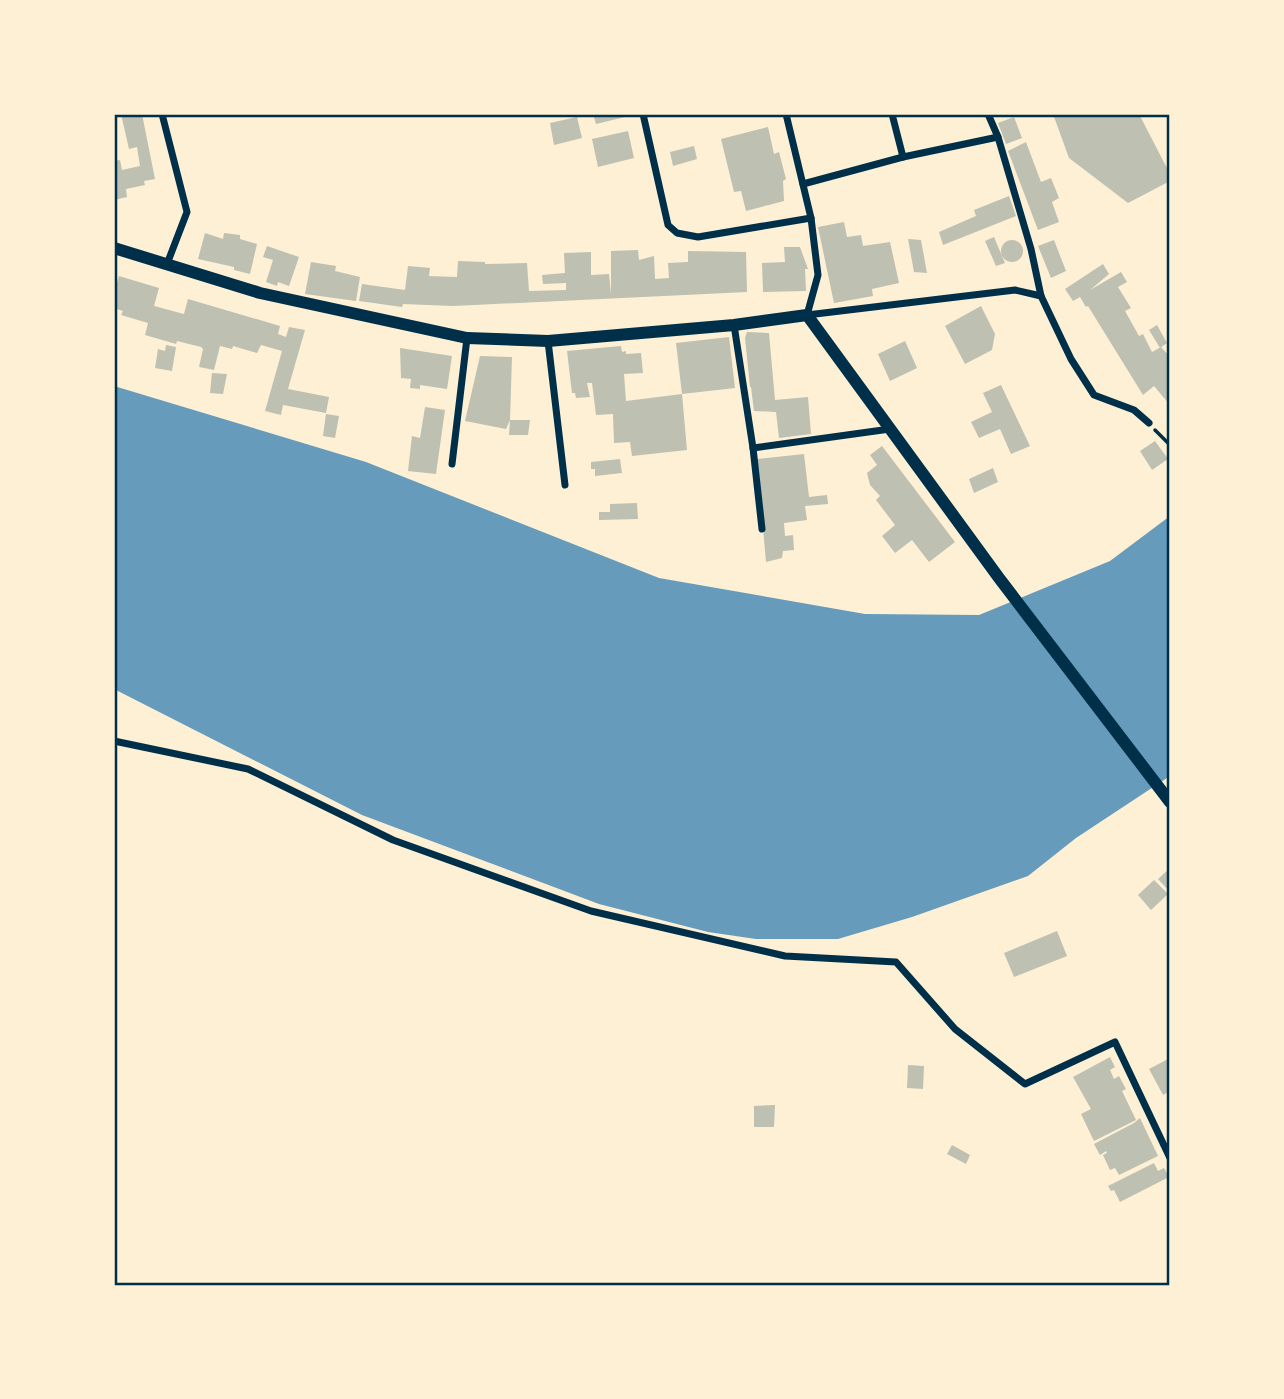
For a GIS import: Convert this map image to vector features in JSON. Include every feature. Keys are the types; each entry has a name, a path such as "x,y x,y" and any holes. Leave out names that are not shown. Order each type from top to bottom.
{"main road":[{"path":"114,248 260,293 467,338 548,341 734,325 807,315 999,578 1170,802"}],"street":[{"path":"162,114 187,212 167,264"},
{"path":"643,114 668,225 677,233 698,237 811,218"},
{"path":"786,114 811,218 818,275 807,315 1015,290 1041,296"},
{"path":"892,114 903,157"},
{"path":"988,114 998,137 1031,249 1041,296 1071,359 1094,395 1135,410 1149,424"},
{"path":"803,184 903,157 998,137"},
{"path":"734,325 762,529"},
{"path":"452,464 467,338"},
{"path":"548,341 565,485"},
{"path":"753,448 890,429"},
{"path":"114,741 248,769 393,840 592,911 786,956 896,962 954,1029 1026,1084 1115,1042 1170,1158"}],"path":[{"path":"1149,424 1170,445"}],"water":[{"path":"114,386 366,462 659,578 865,614 979,615 1110,561 1170,516 1170,776 1076,838 1028,876 912,917 838,939 756,939 708,932 599,904 362,815 114,689"}],"building":[{"path":"121,114 142,114 155,179 144,181 145,185 126,189 127,197 114,200 114,161 120,160 122,170 140,166 137,147 129,149"},
{"path":"593,114 624,114 625,117 596,124"},
{"path":"1053,114 1139,114 1170,174 1170,181 1128,203 1069,158"},
{"path":"577,117 582,138 554,145 550,123"},
{"path":"1014,117 1022,138 1006,144 998,123"},
{"path":"768,127 774,154 779,152 786,179 783,181 784,201 746,211 741,191 734,192 721,139"},
{"path":"628,131 634,158 598,167 592,139"},
{"path":"1026,142 1041,182 1051,178 1059,198 1052,202 1059,222 1038,230 1008,151"},
{"path":"694,146 697,159 673,166 670,152"},
{"path":"1009,196 1016,216 943,245 939,232 976,216 974,210"},
{"path":"844,222 847,237 861,235 863,246 890,242 899,283 872,289 873,296 834,303 818,227"},
{"path":"205,233 223,239 224,233 240,235 240,239 257,244 250,274 234,270 234,267 198,259"},
{"path":"994,237 1005,263 996,266 985,241"},
{"path":"908,239 921,240 927,273 914,272"},
{"path":"1012,240 1022,247 1023,251 1016,261 1012,262 1002,255 1001,251 1008,241"},
{"path":"1054,240 1066,271 1051,278 1038,246"},
{"path":"267,246 299,257 289,286 266,282 273,260 263,257"},
{"path":"784,247 800,247 808,269 805,269 806,291 763,292 762,263 785,262"},
{"path":"638,250 639,260 654,256 655,279 669,278 668,263 688,262 688,251 746,252 747,292 453,306 403,304 402,307 359,301 362,284 405,290 408,266 430,268 429,276 457,277 458,261 485,264 527,263 529,291 566,290 566,283 543,284 542,275 565,273 564,253 591,252 591,275 609,274 611,294 611,251"},
{"path":"311,262 336,266 335,271 360,277 356,301 305,294"},
{"path":"1103,264 1109,274 1090,290 1121,272 1127,282 1118,287 1131,308 1125,311 1139,336 1143,334 1152,352 1161,347 1170,357 1170,405 1154,386 1143,395 1088,306 1086,307 1080,297 1073,301 1065,289"},
{"path":"119,276 159,288 154,306 184,314 188,299 280,326 278,334 286,337 289,327 305,330 288,389 329,397 326,413 283,405 281,415 265,411 282,351 261,345 257,353 233,346 232,349 220,346 214,370 199,367 203,349 201,347 177,341 176,344 145,335 148,323 121,315 123,311 114,308 114,285 116,286"},
{"path":"981,306 995,334 992,350 965,364 945,326"},
{"path":"1157,325 1167,343 1160,348 1149,330"},
{"path":"747,332 769,333 775,400 808,397 811,434 779,438 776,412 754,411 745,338"},
{"path":"729,337 735,388 682,394 676,343"},
{"path":"905,341 917,368 890,381 878,354"},
{"path":"166,345 176,347 172,371 155,368 158,349 165,351"},
{"path":"621,346 622,352 626,351 626,354 641,353 643,373 624,374 626,401 682,394 687,450 632,456 630,442 614,443 613,414 596,415 592,383 587,383 590,397 576,398 575,393 572,393 567,351"},
{"path":"400,348 452,356 447,389 420,385 420,389 410,388 411,379 401,378"},
{"path":"480,356 512,357 510,420 506,429 465,421"},
{"path":"212,373 227,374 223,394 210,393"},
{"path":"1001,385 1030,446 1011,454 1000,429 979,438 971,422 992,412 983,393"},
{"path":"425,407 445,410 436,474 408,471 412,436 420,438"},
{"path":"326,414 339,416 335,438 323,436"},
{"path":"510,420 530,420 528,435 509,435"},
{"path":"1155,441 1168,459 1152,470 1140,451"},
{"path":"882,446 955,542 929,562 912,540 895,553 882,536 895,525 876,500 880,496 870,485 867,473 877,465 870,455"},
{"path":"804,454 809,497 827,495 828,504 805,506 807,520 784,523 785,536 793,535 794,550 783,551 782,558 766,562 757,459"},
{"path":"620,459 622,473 595,476 595,469 591,469 591,462"},
{"path":"993,468 998,482 974,493 969,479"},
{"path":"637,503 638,519 599,520 599,512 610,512 610,504"},
{"path":"1170,870 1170,892 1158,879"},
{"path":"1154,880 1168,894 1151,910 1138,895"},
{"path":"1057,931 1067,956 1014,977 1004,953"},
{"path":"1110,1057 1115,1067 1110,1070 1114,1079 1119,1076 1126,1089 1122,1091 1136,1120 1094,1141 1081,1114 1091,1109 1073,1077"},
{"path":"1170,1058 1170,1091 1163,1095 1149,1069"},
{"path":"908,1065 924,1066 923,1089 907,1088"},
{"path":"775,1105 774,1127 754,1127 754,1106"},
{"path":"1140,1118 1158,1156 1119,1175 1115,1168 1110,1170 1103,1155 1106,1151 1100,1155 1094,1144"},
{"path":"952,1145 970,1155 966,1164 947,1154"},
{"path":"1154,1163 1158,1171 1164,1168 1169,1177 1120,1202 1114,1190 1111,1191 1108,1186"}]}
